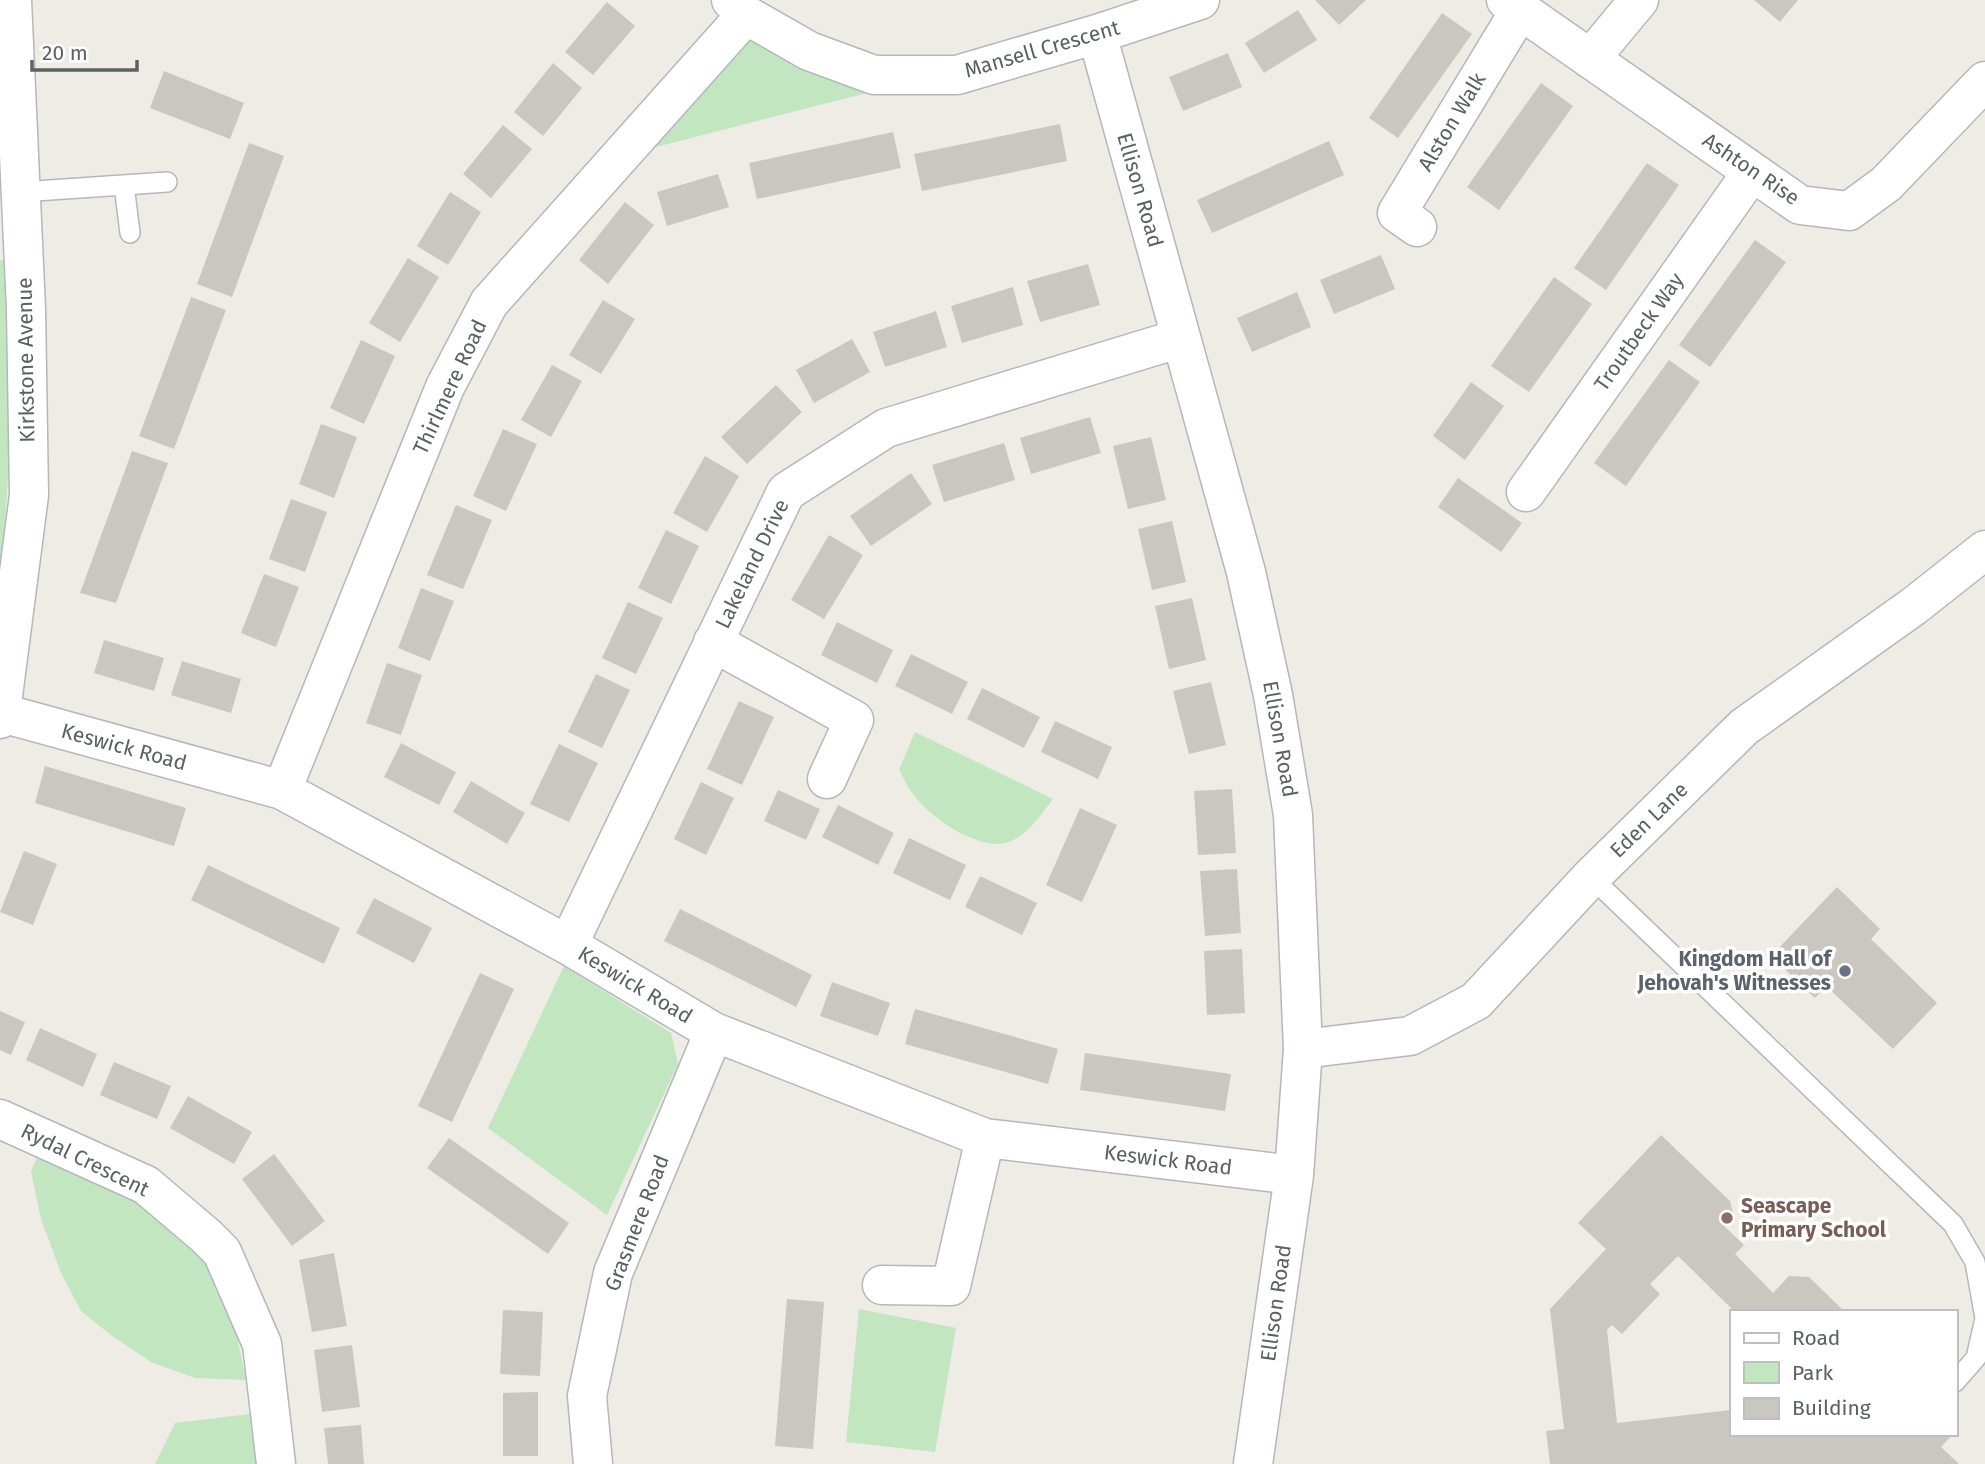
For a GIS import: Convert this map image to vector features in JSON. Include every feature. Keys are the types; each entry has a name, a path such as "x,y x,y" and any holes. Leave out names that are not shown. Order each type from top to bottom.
{"street":[{"name":"Kirkstone Avenue","path":"1,716 29,495 21,192 12,0"},
{"name":"Mansell Crescent","path":"739,8 809,51 874,75 957,75 1097,34 1200,0"},
{"path":"1590,59 1639,0"},
{"name":"Ashton Rise","path":"1513,5 1800,205 1849,211 1886,184 1985,81"},
{"name":"Alston Walk","path":"1417,227 1397,213 1513,5"},
{"name":"Thirlmere Road","path":"282,790 445,387 489,303 739,8"},
{"name":"Ellison Road","path":"1097,34 1247,572 1273,695 1293,815 1303,1049 1294,1175 1253,1464"},
{"name":"Troutbeck Way","path":"1526,492 1752,172"},
{"name":"Lakeland Drive","path":"568,945 786,492 886,428 1181,338"},
{"name":"Eden Lane","path":"1303,1049 1410,1036 1476,1001 1591,877 1744,727 1914,606 1985,550"},
{"path":"713,642 854,720 827,779"},
{"name":"Keswick Road","path":"1,716 282,790 568,945 714,1032 985,1138 1294,1175"},
{"name":"Grasmere Road","path":"593,1464 587,1396 613,1273 714,1032"},
{"name":"Rydal Crescent","path":"0,1119 146,1185 222,1252 262,1344 276,1464"},
{"path":"882,1285 951,1286 985,1138"}],"lane":[{"path":"21,192 167,182"},
{"path":"124,185 130,233"},
{"path":"1591,877 1954,1224 1975,1262 1985,1318 1976,1358 1957,1380"}],"green space":[{"path":"739,36 760,38 882,89 652,148"},
{"path":"12,259 9,452 0,567 0,260"},
{"path":"915,732 1053,799 1018,838 999,844 972,838 931,813 909,788 899,770"},
{"path":"564,966 671,1033 678,1064 607,1215 488,1128"},
{"path":"38,1156 139,1202 207,1263 235,1327 246,1380 195,1378 151,1362 81,1311 61,1273 41,1219 31,1171"},
{"path":"859,1309 956,1328 935,1452 846,1442"},
{"path":"250,1414 256,1464 155,1464 175,1423"}],"building":[{"path":"1315,0 1366,0 1339,25"},
{"path":"1754,0 1798,0 1780,22"},
{"path":"607,2 635,26 593,75 565,52"},
{"path":"1298,10 1317,40 1264,73 1245,43"},
{"path":"1442,13 1472,34 1398,138 1369,118"},
{"path":"1228,53 1242,87 1183,111 1169,77"},
{"path":"553,63 582,88 543,136 514,112"},
{"path":"164,71 244,103 230,139 150,108"},
{"path":"1541,83 1573,106 1499,210 1467,187"},
{"path":"1060,124 1067,161 922,191 914,154"},
{"path":"503,125 532,149 491,198 463,174"},
{"path":"893,132 901,168 757,199 749,163"},
{"path":"1329,141 1344,175 1212,233 1197,200"},
{"path":"249,143 284,156 232,297 197,284"},
{"path":"1647,163 1679,185 1606,290 1574,268"},
{"path":"718,174 729,207 667,226 657,192"},
{"path":"450,192 481,212 448,265 417,246"},
{"path":"625,202 654,225 608,284 579,260"},
{"path":"1755,240 1786,262 1710,367 1679,345"},
{"path":"1381,255 1395,289 1334,314 1320,280"},
{"path":"408,258 439,277 400,342 369,323"},
{"path":"1088,264 1100,305 1040,322 1027,281"},
{"path":"1554,277 1592,304 1529,392 1491,366"},
{"path":"1013,287 1023,325 962,343 951,306"},
{"path":"1297,292 1311,327 1252,352 1237,318"},
{"path":"191,297 226,310 174,449 139,436"},
{"path":"603,300 635,319 601,374 569,355"},
{"path":"936,311 947,347 885,367 873,332"},
{"path":"852,339 870,372 814,403 796,370"},
{"path":"361,340 395,356 364,424 330,408"},
{"path":"1669,360 1700,382 1626,486 1594,463"},
{"path":"552,365 582,381 551,437 521,420"},
{"path":"1471,382 1504,406 1465,460 1433,436"},
{"path":"776,385 802,412 747,464 721,437"},
{"path":"1090,417 1101,453 1031,474 1020,438"},
{"path":"321,424 357,437 334,498 299,484"},
{"path":"503,429 537,444 506,511 473,496"},
{"path":"1151,437 1166,500 1128,509 1113,446"},
{"path":"1004,443 1015,480 944,502 932,465"},
{"path":"132,451 168,463 116,603 80,593"},
{"path":"705,456 739,476 707,532 673,513"},
{"path":"911,473 932,504 871,546 850,516"},
{"path":"1458,478 1522,523 1501,552 1438,507"},
{"path":"291,499 327,512 305,572 269,559"},
{"path":"456,505 492,520 463,589 427,575"},
{"path":"1172,521 1186,582 1152,590 1138,529"},
{"path":"666,530 699,546 671,604 638,588"},
{"path":"829,535 863,555 824,619 791,600"},
{"path":"264,574 299,587 276,647 241,633"},
{"path":"421,588 454,601 430,661 398,648"},
{"path":"1192,598 1206,660 1169,669 1155,606"},
{"path":"628,602 663,618 636,674 602,658"},
{"path":"837,622 893,650 877,683 821,655"},
{"path":"104,640 164,658 154,691 94,673"},
{"path":"911,654 968,682 952,714 895,686"},
{"path":"182,661 241,679 231,713 171,695"},
{"path":"387,663 422,675 401,735 366,723"},
{"path":"596,674 630,690 602,748 568,732"},
{"path":"1211,682 1226,745 1189,754 1173,691"},
{"path":"982,688 1040,717 1024,748 967,719"},
{"path":"739,701 774,717 742,785 707,769"},
{"path":"1055,721 1112,747 1098,779 1041,752"},
{"path":"401,743 456,772 439,805 384,777"},
{"path":"559,744 598,763 569,822 530,804"},
{"path":"45,766 186,808 174,846 35,803"},
{"path":"471,781 525,813 507,844 453,812"},
{"path":"701,782 734,798 706,855 674,839"},
{"path":"1232,789 1236,853 1198,855 1194,791"},
{"path":"778,790 820,809 806,840 764,821"},
{"path":"838,805 894,833 878,865 822,837"},
{"path":"1080,808 1117,825 1082,902 1046,885"},
{"path":"909,838 966,865 950,900 893,873"},
{"path":"24,851 57,864 33,925 0,912"},
{"path":"208,865 340,928 324,964 191,900"},
{"path":"1237,869 1241,933 1205,936 1200,871"},
{"path":"980,876 1037,903 1022,935 965,907"},
{"name":"Kingdom Hall of Jehovah's Witnesses","path":"1837,887 1880,929 1871,939 1937,1003 1893,1049 1826,986 1815,998 1771,956"},
{"path":"374,898 432,928 414,963 356,933"},
{"path":"680,909 812,975 796,1007 664,941"},
{"path":"1242,949 1245,1013 1207,1015 1204,951"},
{"path":"480,973 514,989 452,1122 418,1106"},
{"path":"832,982 890,1003 878,1036 820,1016"},
{"path":"915,1009 1058,1049 1048,1084 905,1044"},
{"path":"0,1011 25,1022 11,1055 0,1050"},
{"path":"40,1028 97,1054 83,1087 26,1060"},
{"path":"1085,1053 1231,1074 1225,1111 1080,1090"},
{"path":"114,1062 171,1086 157,1119 100,1095"},
{"path":"188,1096 252,1132 234,1164 170,1128"},
{"path":"1661,1135 1730,1201 1734,1216 1724,1226 1744,1245 1735,1254 1773,1293 1789,1276 1809,1277 1843,1310 1733,1310 1678,1256 1650,1284 1660,1294 1622,1334 1612,1325 1607,1330 1617,1423 1730,1410 1730,1436 1951,1436 1941,1447 1959,1464 1550,1464 1546,1431 1564,1429 1550,1309 1606,1249 1578,1223"},
{"path":"449,1138 569,1223 548,1254 427,1168"},
{"path":"274,1154 325,1221 292,1246 242,1179"},
{"path":"334,1253 347,1326 312,1332 299,1260"},
{"path":"787,1299 824,1302 813,1449 775,1446"},
{"path":"503,1310 543,1312 540,1376 500,1374"},
{"path":"352,1345 360,1407 322,1412 314,1350"},
{"path":"538,1392 538,1456 503,1456 503,1393"},
{"path":"361,1425 364,1464 328,1464 324,1428"}],"place":[{"name":"Kingdom Hall of Jehovah's Witnesses","path":"1845,971"},
{"name":"Seascape Primary School","path":"1727,1218"}]}
